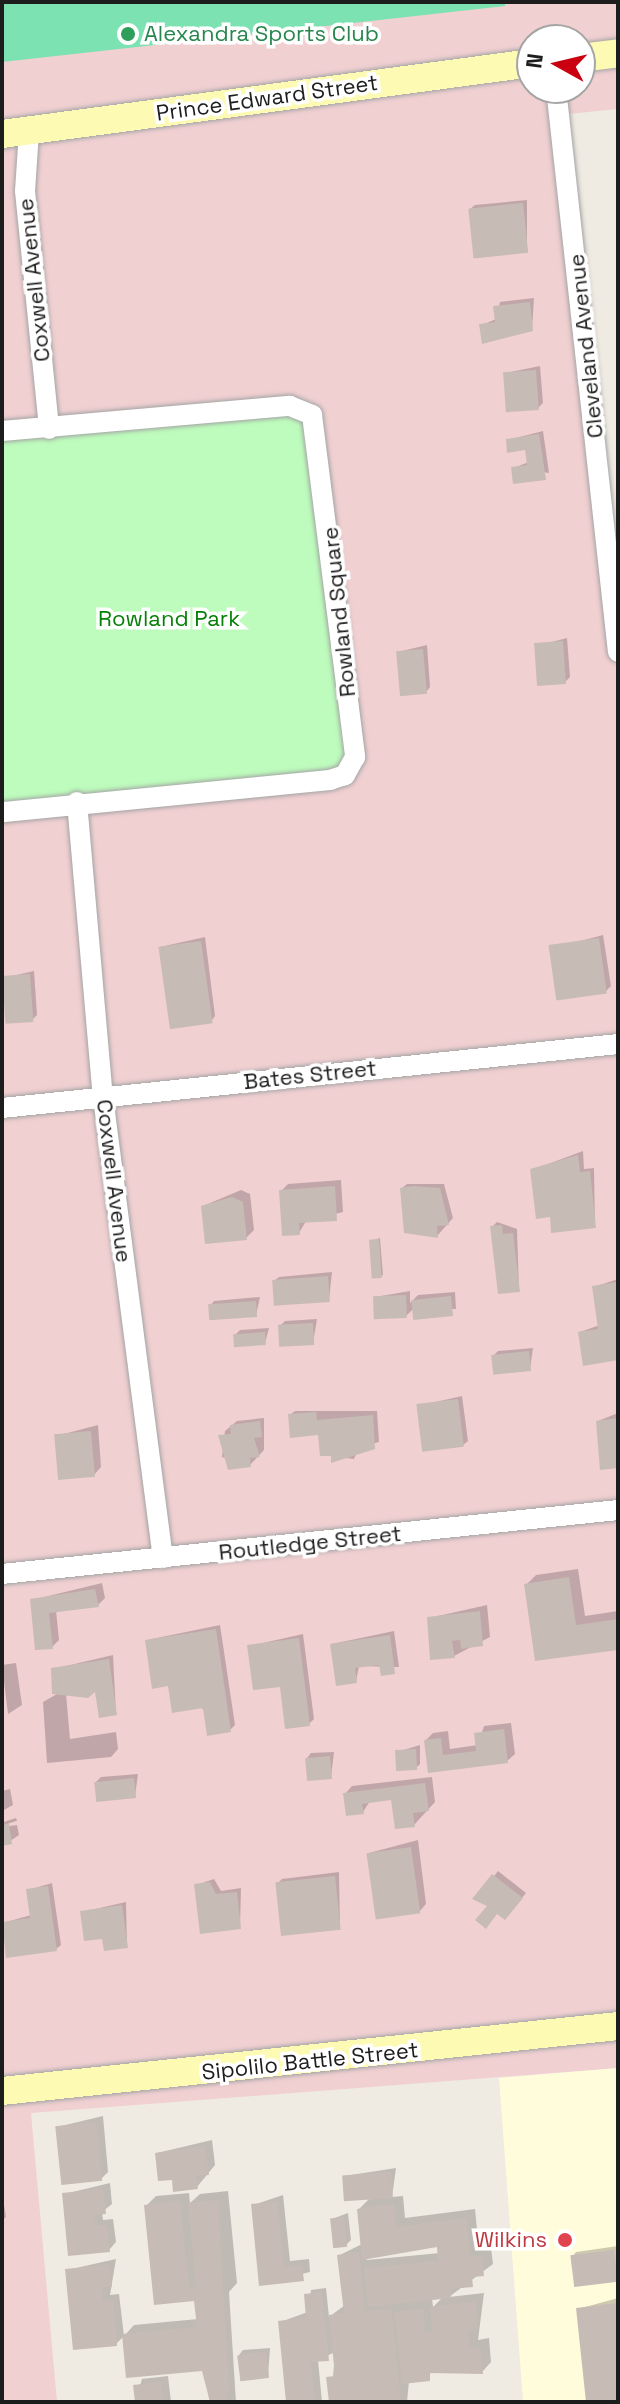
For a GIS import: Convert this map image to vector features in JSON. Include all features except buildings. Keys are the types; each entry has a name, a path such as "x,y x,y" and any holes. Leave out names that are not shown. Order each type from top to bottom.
{"main road":[{"path":"596,56 618,53"},
{"name":"Prince Edward Street","path":"16,133 516,65"},
{"name":"Sipolilo Battle Street","path":"2,2091 618,2026"}],"street":[{"name":"Cleveland Avenue","path":"558,104 618,652"},
{"name":"Coxwell Avenue","path":"16,133 25,191 49,429"},
{"name":"Rowland Square","path":"2,431 290,406 312,415 355,757 352,768 330,780 77,802 2,812"},
{"name":"Coxwell Avenue","path":"77,802 103,1097 163,1558"},
{"name":"Bates Street","path":"2,1108 618,1044"},
{"name":"Routledge Street","path":"2,1574 618,1510"}],"shaded area":[{"path":"2,2 618,2 618,109 568,114 618,641 618,2068 31,2113 57,2402 2,2402"},
{"name":"Wilkins","path":"618,2068 618,2402 523,2402 499,2078"}],"green space":[{"name":"Alexandra Sports Club","path":"2,2 505,2 505,6 2,62"},
{"name":"Rowland Park","path":"313,409 354,771 2,810 2,429"}],"place":[{"name":"Alexandra Sports Club","path":"128,34"},
{"name":"Wilkins","path":"565,2240"}]}
